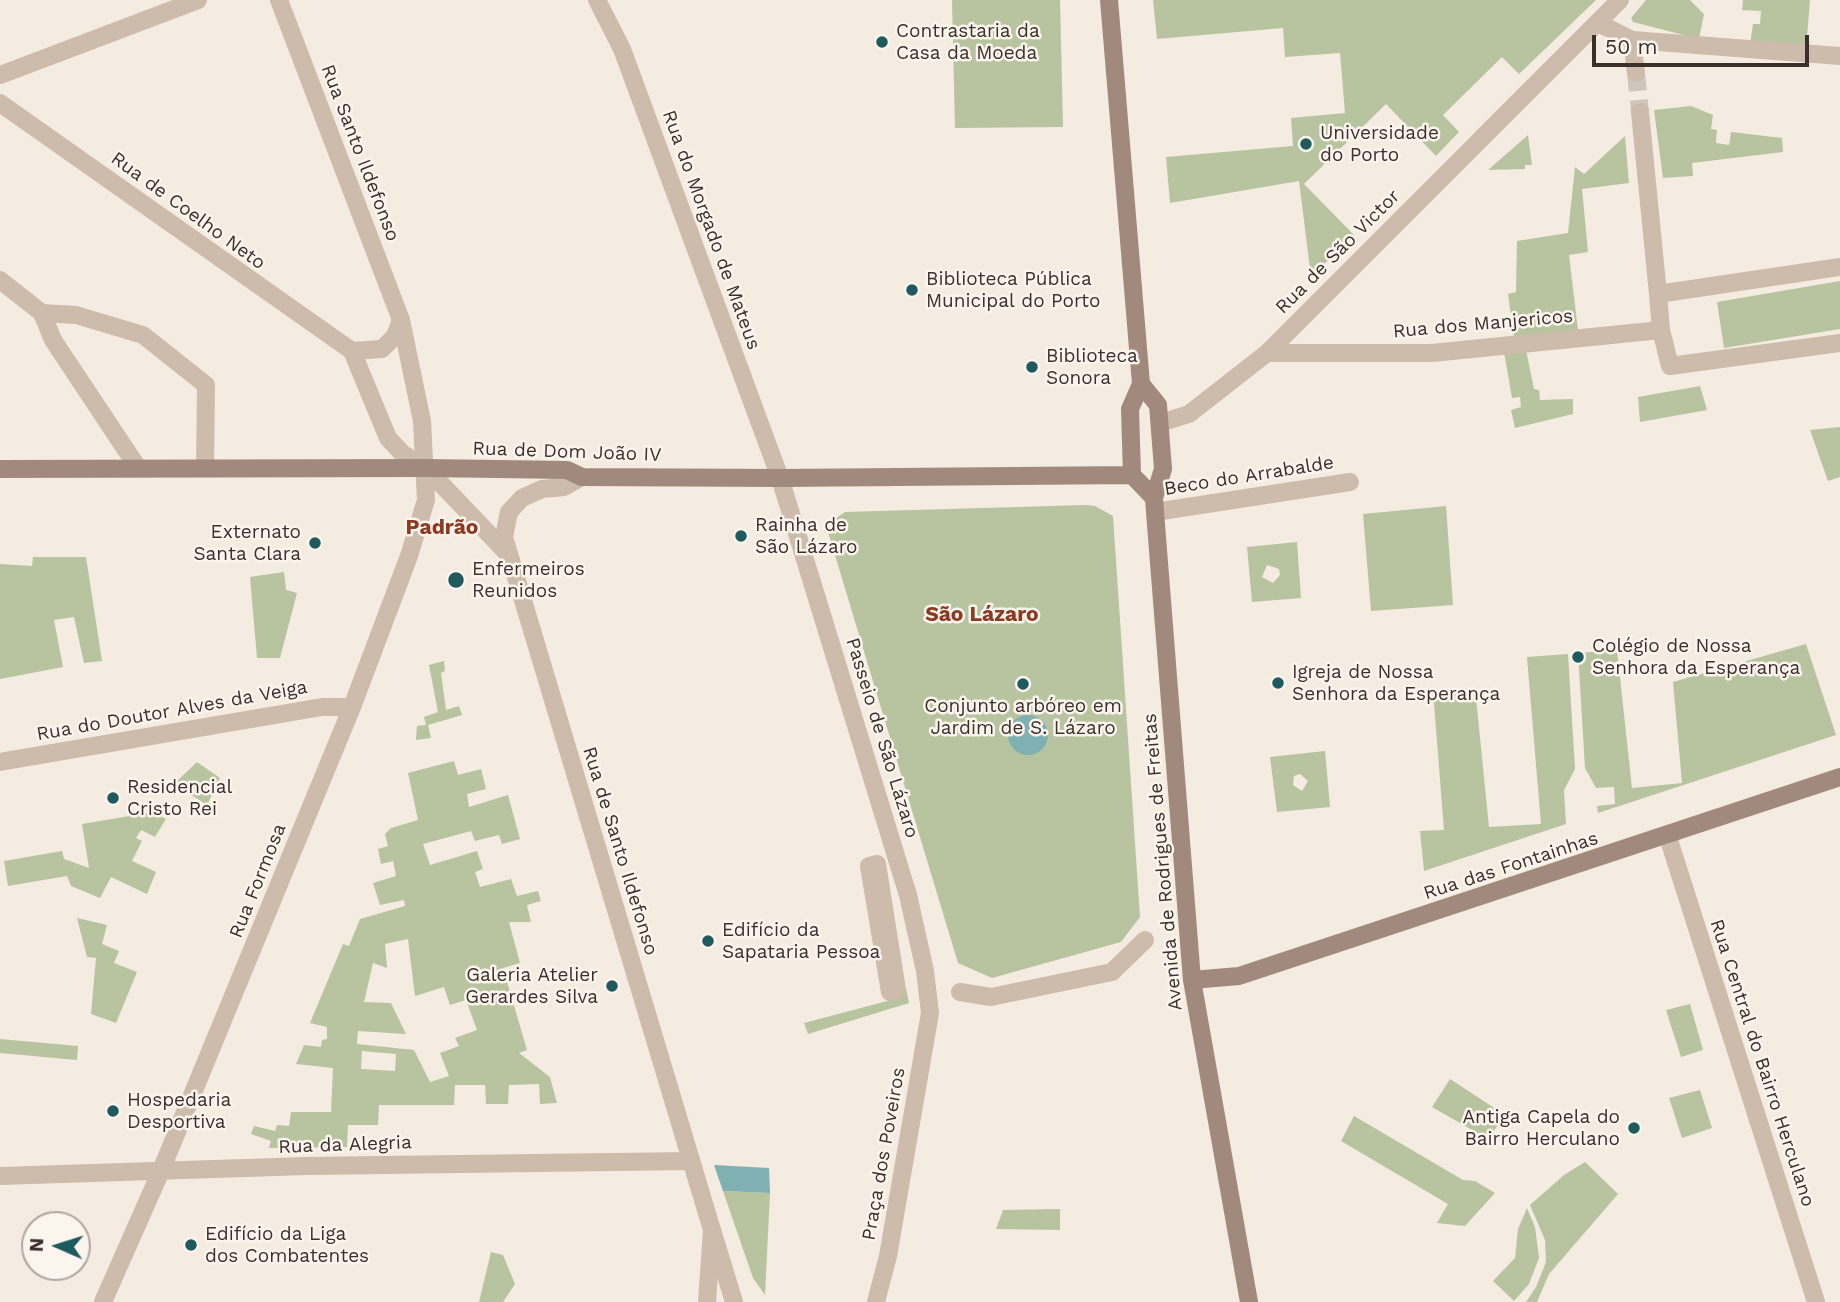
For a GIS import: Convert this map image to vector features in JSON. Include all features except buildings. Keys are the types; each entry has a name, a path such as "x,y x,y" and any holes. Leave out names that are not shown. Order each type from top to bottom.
{"main road":[{"name":"Avenida de Rodrigues de Freitas","path":"1109,0 1141,384 1130,409 1132,475"},
{"name":"Avenida de Rodrigues de Freitas","path":"1141,384 1158,405 1160,423 1163,469 1154,505 1192,980 1249,1302"},
{"name":"Rua de Dom João IV","path":"0,469 426,468 566,470 582,477 1132,475"},
{"path":"1132,475 1154,505"},
{"name":"Rua das Fontainhas","path":"1192,980 1239,976 1668,837 1840,777"}],"street":[{"path":"0,75 198,0"},
{"name":"Rua Santo Ildefonso","path":"279,0 401,320 422,421 426,468"},
{"name":"Rua do Morgado de Mateus","path":"597,0 622,49 780,478"},
{"name":"Rua de São Victor","path":"1160,423 1189,414 1267,353 1620,0"},
{"path":"1598,23 1632,40 1840,56"},
{"path":"1632,40 1636,73"},
{"name":"Rua de Coelho Neto","path":"0,103 352,351"},
{"path":"1640,112 1661,330 1670,366 1840,343"},
{"path":"1658,294 1840,267"},
{"path":"0,280 42,313 53,340 138,468"},
{"path":"42,313 76,315 143,335 206,384 205,467"},
{"path":"401,320 395,336 382,349 352,351 388,438 403,454 426,468 508,554"},
{"name":"Rua dos Manjericos","path":"1267,353 1433,353 1661,330"},
{"name":"Rua Formosa","path":"103,1302 160,1173 352,707 409,556 426,500 426,468"},
{"path":"508,554 505,523 509,512 522,498 542,489 564,487 582,477"},
{"name":"Passeio de São Lázaro","path":"780,478 908,895 925,971 930,1013"},
{"name":"Beco do Arrabalde","path":"1154,505 1350,482"},
{"name":"Rua de Santo Ildefonso","path":"508,554 691,1161"},
{"name":"Rua do Doutor Alves da Veiga","path":"0,762 322,707 352,707"},
{"name":"Rua Central do Bairro Herculano","path":"1668,837 1816,1302"},
{"path":"877,864 897,990 890,992 869,866 877,864"},
{"path":"960,992 991,997 1112,972 1145,940"},
{"name":"Praça dos Poveiros","path":"876,1302 888,1256 930,1013"},
{"path":"691,1161 734,1302"},
{"name":"Rua da Alegria","path":"0,1176 160,1173 306,1166 691,1161"},
{"path":"707,1302 712,1230"}],"green space":[{"path":"952,0 1060,0 1063,127 955,128"},
{"name":"Universidade do Porto","path":"1153,0 1596,0 1519,74 1502,57 1443,115 1459,132 1436,156 1386,104 1304,184 1354,235 1311,277 1299,181 1170,203 1166,157 1293,146 1291,118 1345,113 1340,53 1285,57 1283,28 1157,39"},
{"path":"1646,0 1690,0 1704,14 1699,39 1633,22 1631,18"},
{"path":"1743,0 1810,0 1806,49 1750,44 1753,24 1760,24 1761,11 1742,10"},
{"path":"1691,106 1713,115 1711,129 1717,130 1716,143 1729,145 1731,132 1782,138 1783,152 1692,163 1693,176 1663,178 1654,110"},
{"path":"1528,135 1532,165 1525,165 1525,169 1488,170"},
{"path":"1625,136 1629,183 1582,189 1588,252 1569,255 1578,330 1514,337 1508,294 1516,292 1517,241 1568,233 1575,167 1584,174"},
{"path":"1840,281 1840,329 1724,348 1717,302"},
{"path":"1526,350 1534,389 1539,390 1540,400 1573,399 1573,414 1515,428 1511,410 1521,407 1520,397 1512,398 1504,352"},
{"path":"1700,386 1707,410 1640,422 1638,397"},
{"path":"1840,427 1840,477 1828,481 1810,430"},
{"path":"1095,506 1113,516 1140,917 1121,942 992,978 958,963 828,532 835,519 845,512"},
{"path":"1446,506 1453,605 1371,611 1363,514"},
{"path":"1297,542 1301,598 1252,602 1247,547","holes":["1267,565 1279,569 1280,575 1273,583 1262,577"]},
{"path":"33,557 86,557 102,661 84,663 74,617 54,620 63,667 0,679 0,564 32,566"},
{"path":"284,572 286,590 297,593 280,658 257,658 250,577"},
{"path":"1806,644 1836,735 1598,813 1597,806 1615,804 1614,787 1596,788 1585,768 1578,653 1617,650 1632,788 1682,783 1673,682"},
{"path":"1568,654 1575,769 1564,790 1566,824 1424,871 1420,831 1444,830 1433,691 1475,688 1489,827 1541,824 1527,657"},
{"path":"444,661 445,671 441,673 446,710 459,706 462,715 428,725 431,738 416,740 417,726 426,725 424,717 438,712 429,665"},
{"path":"1325,751 1330,807 1277,812 1270,757","holes":["1300,774 1308,781 1302,791 1293,785 1294,776"]},
{"path":"454,761 458,775 481,769 486,789 467,794 469,807 508,795 520,839 502,844 499,835 475,841 471,831 423,844 430,865 477,851 483,869 475,872 480,887 511,879 517,896 538,891 541,901 527,905 531,922 509,922 520,963 503,968 527,1050 519,1053 550,1077 557,1103 540,1104 539,1084 509,1085 508,1104 486,1104 485,1085 455,1085 454,1105 379,1105 378,1125 348,1125 347,1147 269,1148 271,1141 251,1134 254,1126 275,1131 277,1125 289,1126 291,1112 331,1112 333,1068 296,1064 304,1045 321,1047 322,1040 327,1039 327,1027 310,1023 343,944 349,946 360,919 405,906 404,900 380,905 373,883 396,876 393,861 381,864 378,849 388,846 385,834 391,828 418,820 408,773","holes":["408,939 415,996 444,987 450,1005 466,1000 477,1030 455,1038 459,1046 440,1053 449,1076 430,1082 414,1050 357,1044 358,1031 406,1034 391,1003 364,1002 373,963 387,968 385,944","362,1051 396,1054 395,1071 361,1069"]},
{"path":"197,762 220,778 207,805 174,784"},
{"path":"153,812 166,819 155,837 141,830 136,838 142,841 132,861 156,872 147,894 111,877 100,898 71,886 67,876 8,886 4,861 62,851 64,859 89,868 82,824"},
{"path":"77,918 107,925 102,944 119,951 114,963 137,972 116,1023 91,1014 96,958 87,957"},
{"path":"906,988 909,1003 808,1034 804,1023 891,1000 897,990"},
{"path":"1690,1004 1703,1050 1681,1057 1666,1010"},
{"path":"0,1039 78,1046 77,1060 0,1053"},
{"path":"1450,1079 1505,1115 1488,1139 1432,1107"},
{"path":"1700,1090 1712,1128 1682,1138 1669,1098"},
{"path":"1354,1116 1463,1180 1475,1181 1495,1193 1465,1226 1437,1223 1448,1204 1341,1141"},
{"path":"1585,1162 1618,1194 1549,1274 1537,1302 1526,1302 1536,1287 1546,1262 1545,1240 1530,1205 1564,1175"},
{"path":"723,1191 770,1193 765,1295 753,1278"},
{"path":"1527,1208 1535,1227 1539,1258 1529,1284 1514,1301 1493,1281 1515,1258 1518,1229"},
{"path":"1060,1209 1060,1230 996,1229 1003,1210"},
{"path":"491,1252 503,1255 515,1284 503,1302 479,1302"}],"water":[{"path":"1028,715 1042,721 1048,735 1042,749 1028,755 1014,749 1008,735 1014,721"},
{"path":"714,1165 769,1168 770,1193 723,1191"}],"tunnel":[{"path":"1636,73 1640,112"}],"place":[{"name":"Contrastaria da Casa da Moeda","path":"882,42"},
{"name":"Universidade do Porto","path":"1306,144"},
{"name":"Biblioteca Pública Municipal do Porto","path":"912,290"},
{"name":"Biblioteca Sonora","path":"1032,367"},
{"name":"Rainha de São Lázaro","path":"741,536"},
{"name":"Externato Santa Clara","path":"315,543"},
{"name":"Enfermeiros Reunidos","path":"456,580"},
{"name":"Colégio de Nossa Senhora da Esperança","path":"1578,657"},
{"name":"Igreja de Nossa Senhora da Esperança","path":"1278,683"},
{"name":"Conjunto arbóreo em Jardim de S. Lázaro","path":"1023,684"},
{"name":"Residencial Cristo Rei","path":"113,798"},
{"name":"Edifício da Sapataria Pessoa","path":"708,941"},
{"name":"Galeria Atelier Gerardes Silva","path":"612,986"},
{"name":"Hospedaria Desportiva","path":"113,1111"},
{"name":"Antiga Capela do Bairro Herculano","path":"1634,1128"},
{"name":"Edifício da Liga dos Combatentes","path":"191,1245"}],"district":[{"name":"Padrão","path":"442,528"},
{"name":"São Lázaro","path":"982,615"}]}
